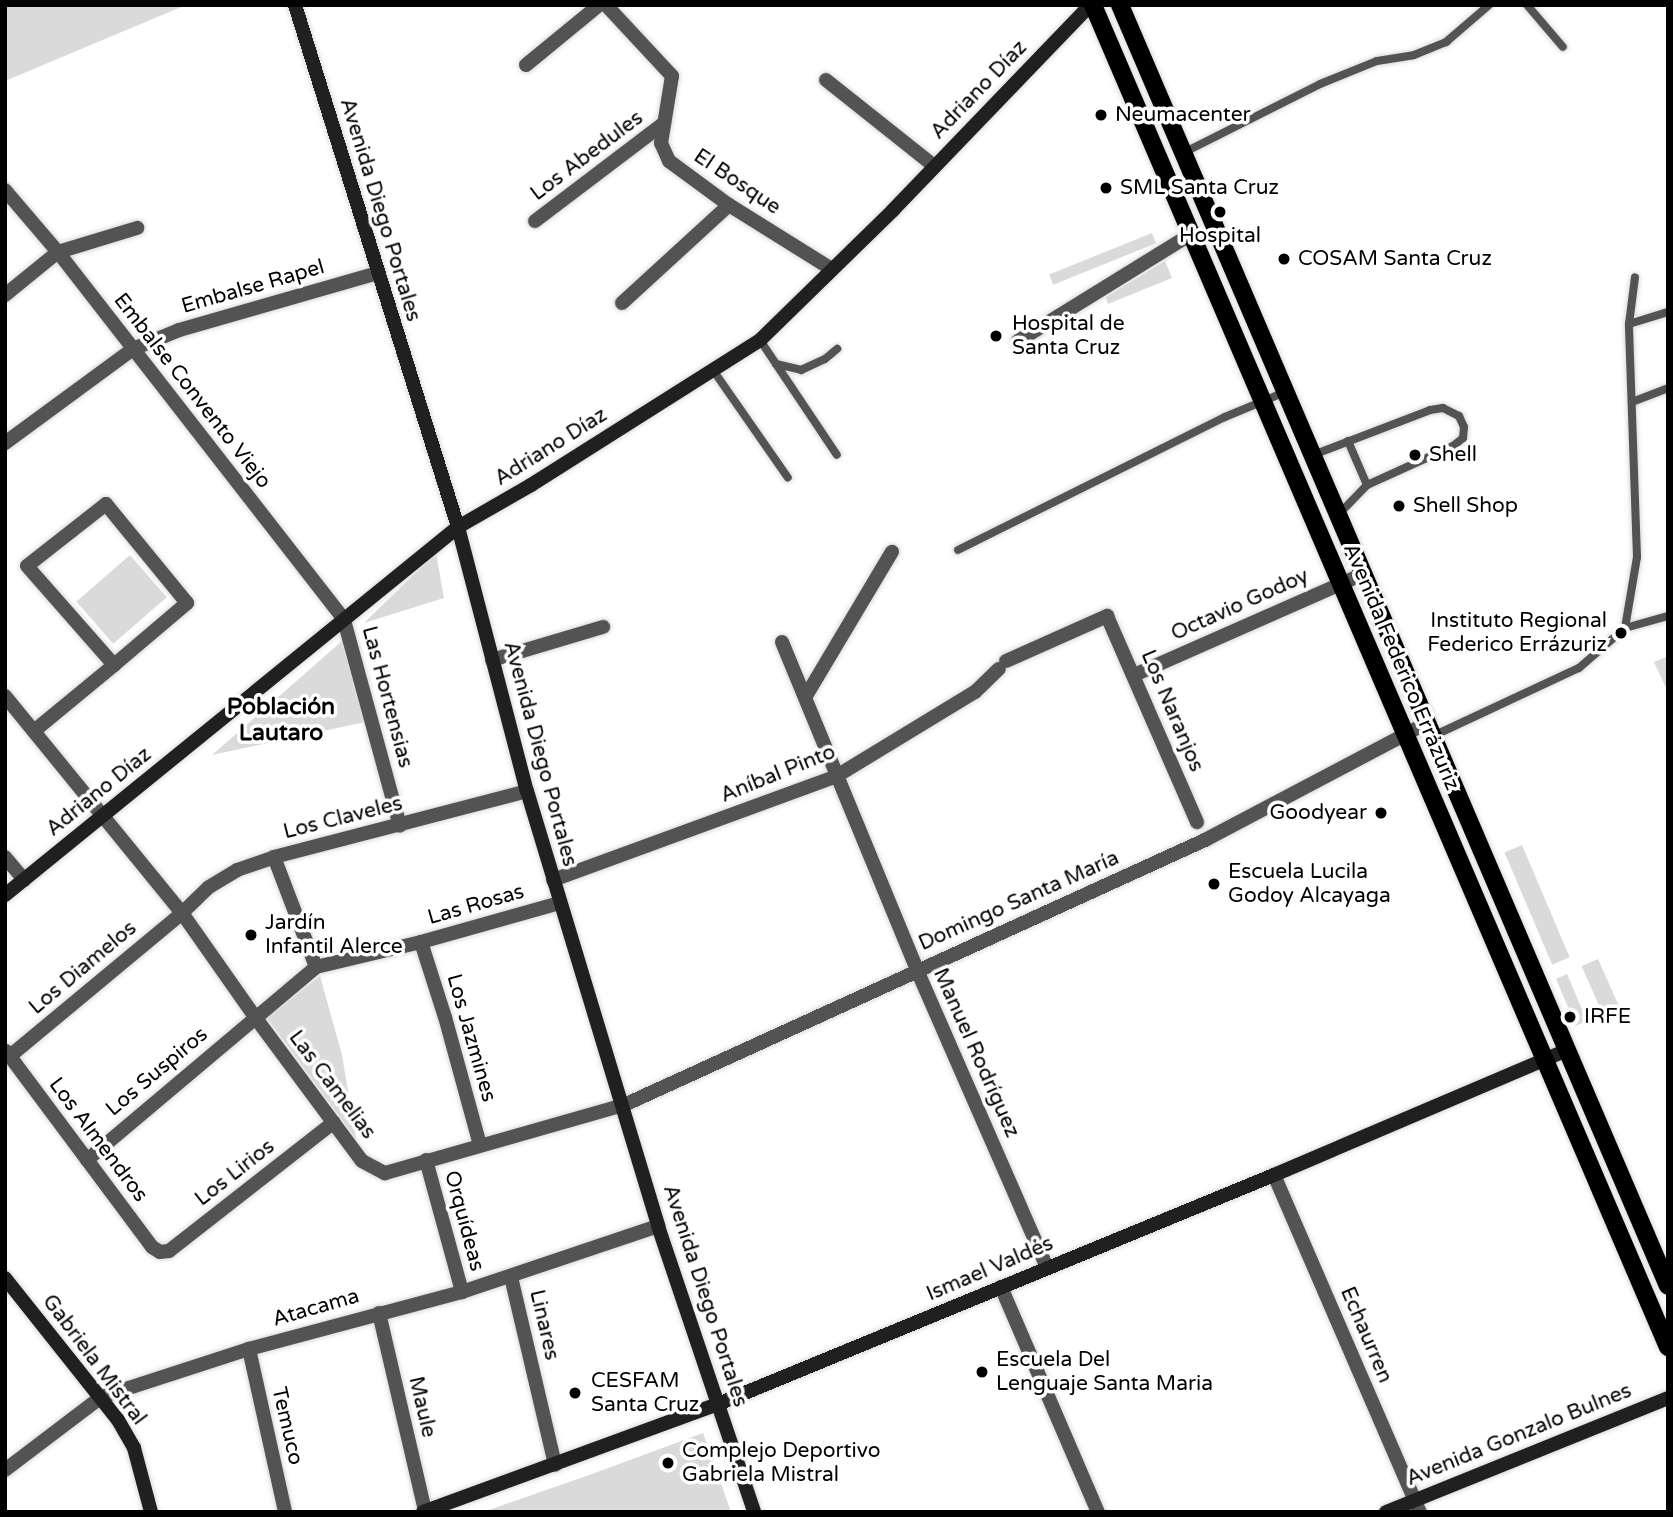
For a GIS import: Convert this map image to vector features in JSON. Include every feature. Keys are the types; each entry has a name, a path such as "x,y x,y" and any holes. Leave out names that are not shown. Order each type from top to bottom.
{"main road":[{"name":"Avenida Diego Portales","path":"295,5 458,527 527,791 624,1105 658,1226 754,1512"},
{"name":"Adriano Díaz","path":"5,895 458,527 531,485 760,340 1091,5"},
{"name":"Avenida Federico Errázuriz","path":"1091,5 1668,1348"},
{"name":"Avenida Federico Errázuriz","path":"1120,5 1668,1286"},
{"name":"Ismael Valdés","path":"424,1512 718,1404 1275,1175 1567,1051"},
{"name":"Gabriela Mistral","path":"5,1278 101,1397 134,1448 151,1512"},
{"name":"Avenida Gonzalo Bulnes","path":"1386,1512 1417,1506 1668,1398"}],"street":[{"path":"526,65 599,5"},
{"name":"El Bosque","path":"606,5 672,76 661,143 669,161 729,205 830,268"},
{"path":"827,80 934,166"},
{"name":"Los Abedules","path":"535,221 664,123"},
{"name":"Embalse Convento Viejo","path":"5,190 58,252 344,620"},
{"path":"622,303 729,205"},
{"path":"5,295 58,252 137,228"},
{"path":"1018,341 1191,234"},
{"name":"Embalse Rapel","path":"5,443 132,349 179,330 378,273"},
{"path":"34,731 114,665 187,603 106,504 27,566 114,665"},
{"path":"806,696 892,552"},
{"name":"Octavio Godoy","path":"1134,675 1363,574"},
{"name":"Los Naranjos","path":"1107,617 1197,822"},
{"name":"Aníbal Pinto","path":"553,880 835,777 975,692 1002,665 1107,617"},
{"name":"Las Hortensias","path":"344,620 400,826"},
{"path":"492,660 603,627"},
{"name":"Manuel Rodríguez","path":"782,642 806,696 835,777 1047,1268"},
{"name":"Las Camelias","path":"5,696 182,913 362,1161 384,1173 624,1105"},
{"name":"Domingo Santa María","path":"624,1105 1205,840 1405,735 1430,730"},
{"name":"Los Claveles","path":"182,913 209,887 237,870 527,791"},
{"path":"5,857 24,880"},
{"path":"274,858 316,967"},
{"name":"Las Rosas","path":"255,1017 316,967 421,942 560,903"},
{"name":"Los Diamelos","path":"8,1053 182,913"},
{"name":"Los Jazmines","path":"421,942 480,1145"},
{"name":"Los Suspiros","path":"87,1160 255,1017"},
{"name":"Los Almendros","path":"8,1053 152,1247 160,1252"},
{"name":"Los Lirios","path":"160,1252 169,1251 334,1122"},
{"name":"Orquídeas","path":"426,1160 462,1293"},
{"name":"Echaurren","path":"1275,1175 1417,1506"},
{"name":"Atacama","path":"5,1470 101,1397 249,1349 379,1312 462,1293 658,1226"},
{"name":"Linares","path":"511,1277 555,1465"},
{"path":"1001,1287 1098,1512"},
{"name":"Maule","path":"379,1312 424,1512"},
{"name":"Temuco","path":"249,1349 285,1512"}],"lane":[{"path":"1183,153 1320,83 1377,61 1414,55 1446,43 1489,5"},
{"path":"1527,5 1563,47"},
{"path":"1625,628 1637,557 1629,324 1635,277"},
{"path":"1629,324 1668,312"},
{"path":"760,340 837,455"},
{"path":"776,364 801,370 825,359 837,349"},
{"path":"713,370 788,478"},
{"path":"1632,402 1668,388"},
{"path":"958,550 1285,391"},
{"path":"1312,455 1430,410 1443,408 1459,416 1464,427 1462,438 1453,446 1367,485 1338,514"},
{"path":"1348,441 1367,485"},
{"path":"1430,730 1579,668 1625,628 1668,616"}],"shaded area":[{"path":"5,5 186,5 5,81"},
{"path":"1152,233 1156,243 1053,285 1049,275"},
{"path":"1165,261 1172,278 1108,304 1106,297"},
{"path":"436,553 444,598 364,623"},
{"path":"130,555 167,597 113,644 76,602"},
{"path":"342,641 365,722 212,755"},
{"path":"1668,656 1668,692 1654,662"},
{"path":"1522,845 1570,957 1552,965 1505,852"},
{"path":"1598,959 1619,1007 1603,1014 1582,966"},
{"path":"1567,974 1587,1021 1576,1026 1556,979"},
{"path":"320,976 342,1055 356,1139 267,1018"},
{"name":"Complejo Deportivo Gabriela Mistral","path":"703,1433 731,1512 483,1512 592,1474"}],"place":[{"name":"Neumacenter","path":"1101,115"},
{"name":"SML Santa Cruz","path":"1106,188"},
{"name":"Hospital","path":"1220,212"},
{"name":"COSAM Santa Cruz","path":"1284,259"},
{"name":"Hospital de Santa Cruz","path":"996,336"},
{"name":"Shell","path":"1415,455"},
{"name":"Shell Shop","path":"1399,506"},
{"name":"Instituto Regional Federico Errázuriz","path":"1621,633"},
{"name":"Goodyear","path":"1381,813"},
{"name":"Escuela Lucila Godoy Alcayaga","path":"1214,884"},
{"name":"Jardín Infantil Alerce","path":"251,935"},
{"name":"IRFE","path":"1570,1017"},
{"name":"Escuela Del Lenguaje Santa Maria","path":"982,1372"},
{"name":"CESFAM Santa Cruz","path":"575,1393"},
{"name":"Complejo Deportivo Gabriela Mistral","path":"668,1463"}],"district":[{"name":"Población Lautaro","path":"281,720"}]}
